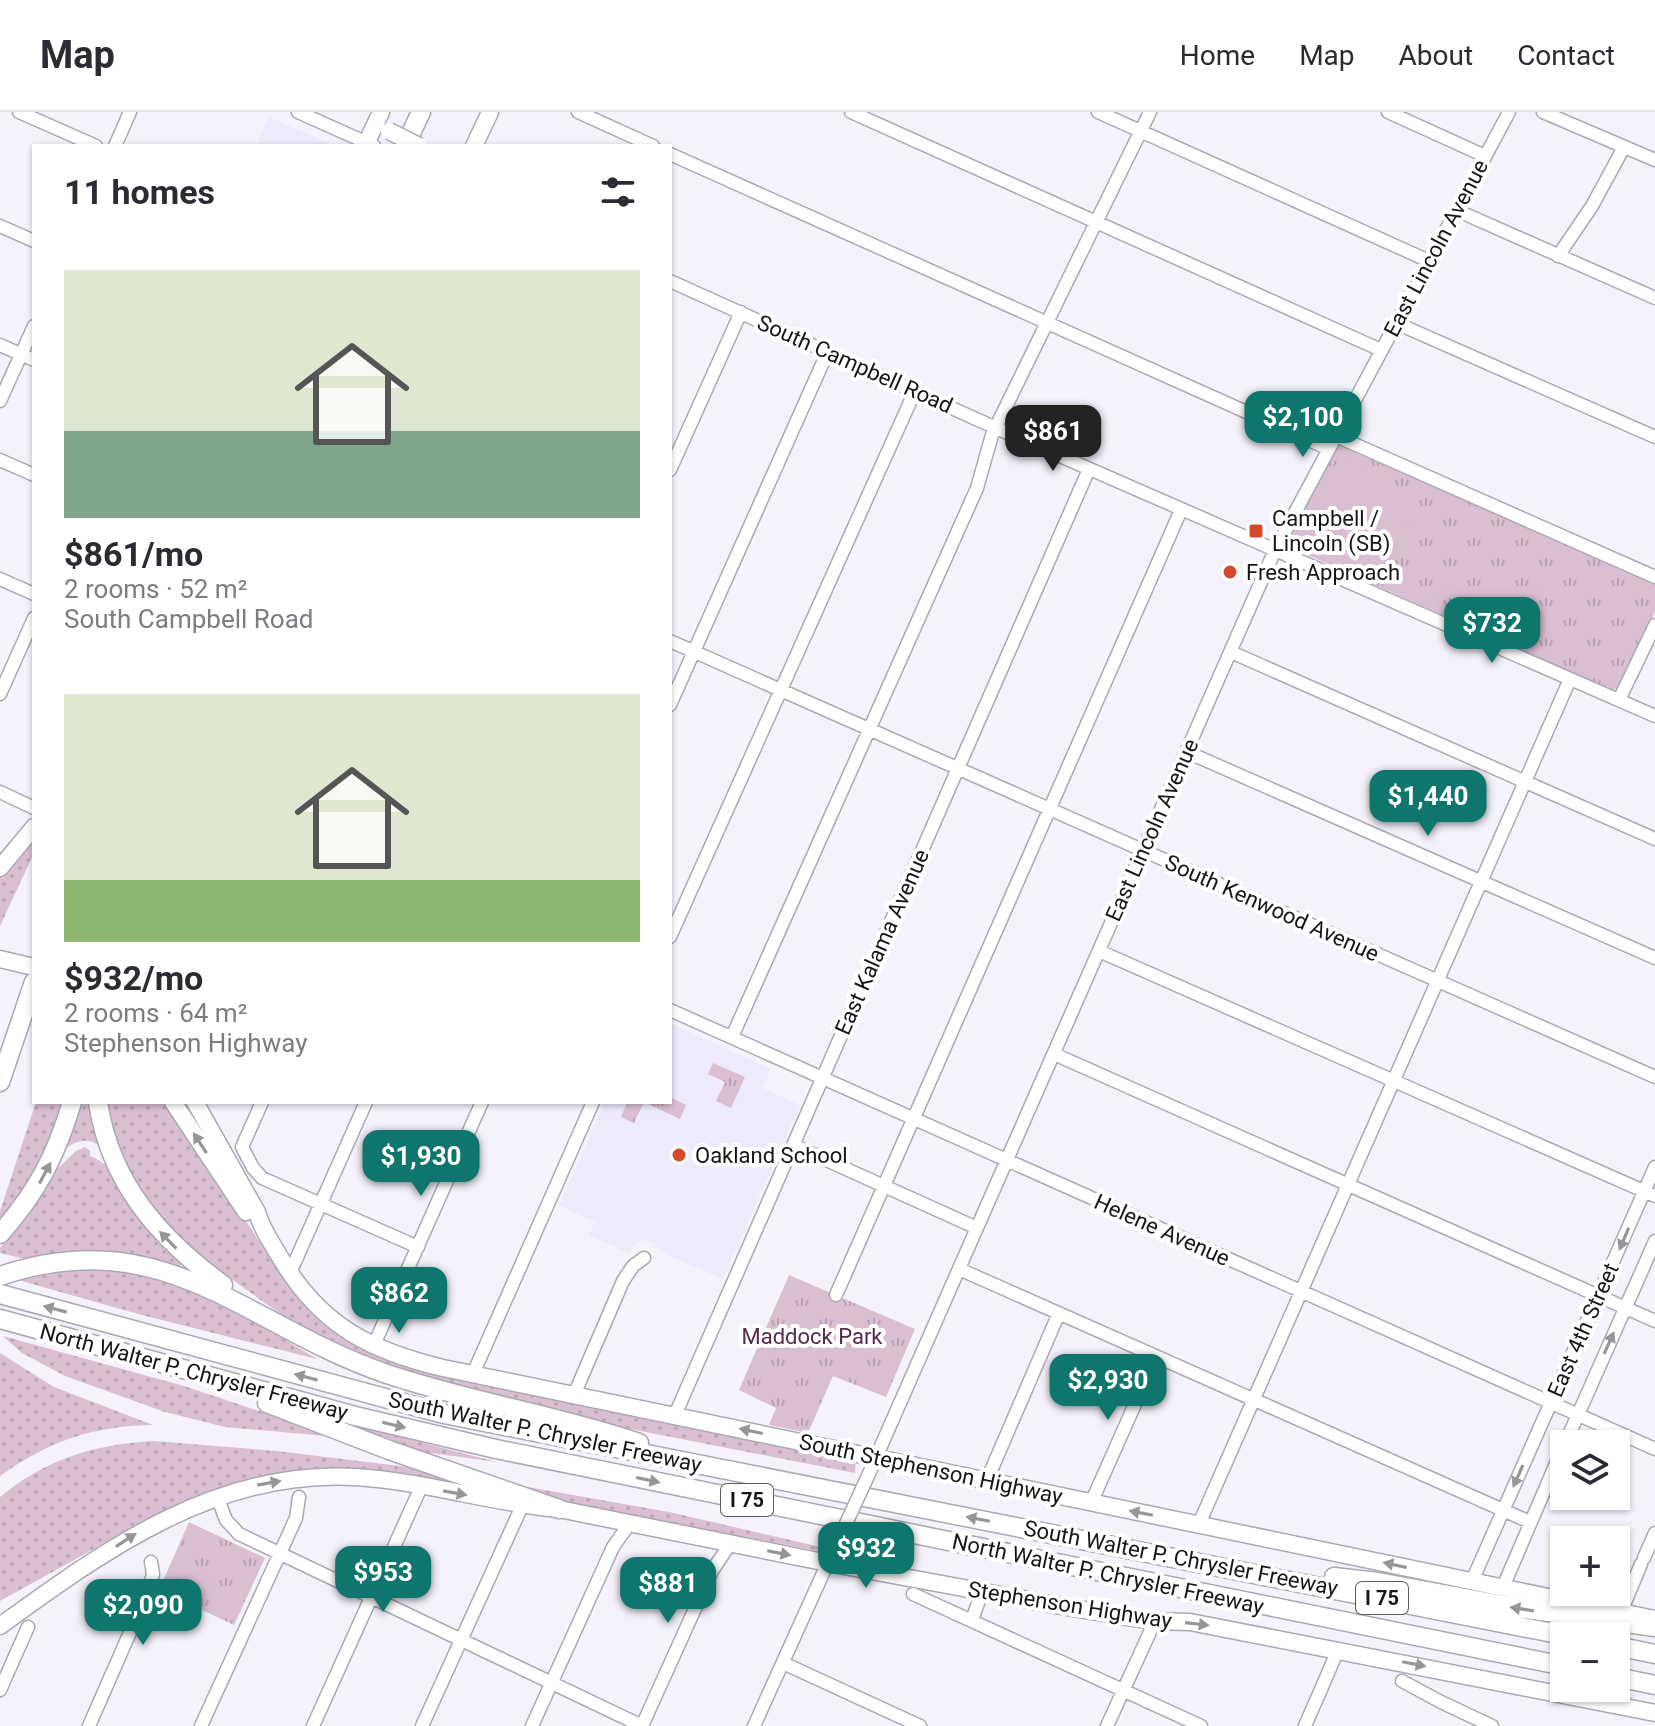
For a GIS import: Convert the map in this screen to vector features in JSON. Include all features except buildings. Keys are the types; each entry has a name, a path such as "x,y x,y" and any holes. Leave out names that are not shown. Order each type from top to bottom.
{"highway":[{"path":"406,144 421,112"},
{"path":"0,1082 32,988"},
{"path":"0,1234 47,1170 71,1104"},
{"path":"98,1104 118,1170 155,1227 178,1250 274,1321"},
{"path":"0,1276 59,1262 97,1261 165,1271 215,1290 344,1358 389,1375 628,1439 710,1467"},
{"name":"South Walter P. Chrysler Freeway","path":"0,1294 429,1410 1550,1632"},
{"name":"North Walter P. Chrysler Freeway","path":"0,1319 355,1416 496,1449 1550,1663"},
{"path":"183,1370 389,1450 559,1509"},
{"path":"1196,1561 1378,1582 1519,1608 1655,1627"},
{"path":"1630,1649 1655,1654"},
{"path":"1630,1680 1655,1685"}],"main road":[{"path":"369,144 381,112"},
{"path":"388,112 386,123 389,131 415,144"},
{"path":"475,144 490,112"},
{"path":"0,868 32,829"},
{"path":"0,959 32,967"},
{"name":"South Stephenson Highway","path":"174,1104 249,1217 261,1227"},
{"name":"South Stephenson Highway","path":"196,1104 257,1212 261,1227 290,1273 317,1307 335,1324 373,1347 408,1360 1655,1620"},
{"name":"Stephenson Highway","path":"37,1598 140,1531 217,1496 270,1482 323,1477 361,1478 522,1506 559,1509 730,1544 830,1558 982,1592 1152,1621 1190,1622 1655,1713"},
{"path":"0,1611 37,1598"},
{"path":"0,1626 37,1598"}],"street":[{"path":"19,112 91,144"},
{"path":"116,144 130,112"},
{"path":"298,112 367,144"},
{"path":"578,112 649,144"},
{"path":"851,112 1381,350"},
{"path":"1098,112 1429,261"},
{"path":"732,1037 977,488 996,428 1150,112"},
{"path":"1388,112 1485,156"},
{"name":"East Lincoln Avenue","path":"754,1726 867,1478 1275,550 1509,112"},
{"path":"1543,112 1655,160"},
{"path":"1558,256 1592,206 1624,147"},
{"path":"672,155 1329,449"},
{"path":"1456,210 1655,298"},
{"path":"0,226 32,240"},
{"name":"South Campbell Road","path":"672,282 1181,510 1655,716"},
{"path":"672,466 741,312"},
{"path":"1396,323 1655,437"},
{"path":"0,401 28,357 32,336"},
{"path":"0,345 28,357"},
{"path":"672,700 828,351"},
{"path":"672,933 915,391"},
{"path":"1336,436 1655,577"},
{"path":"0,460 32,474"},
{"name":"East Kalama Avenue","path":"675,1415 1089,469"},
{"path":"836,1295 1181,510"},
{"path":"0,579 32,593"},
{"path":"0,694 32,622"},
{"path":"1619,700 1655,625"},
{"name":"South Kenwood Avenue","path":"672,642 1655,1077"},
{"path":"1231,652 1655,839"},
{"path":"1199,1524 1570,679"},
{"path":"1187,752 1655,958"},
{"path":"0,792 32,807"},
{"path":"1099,951 1650,1193"},
{"name":"Helene Avenue","path":"672,1011 1655,1449"},
{"path":"1054,1054 1655,1321"},
{"path":"261,1104 243,1143 244,1155 262,1178 418,1247"},
{"path":"290,1273 365,1104"},
{"path":"373,1347 481,1104"},
{"path":"473,1374 592,1104"},
{"path":"793,1145 977,1228"},
{"name":"East 4th Street","path":"1472,1581 1598,1296 1650,1193 1655,1167"},
{"name":"East 4th Street","path":"1571,1430 1655,1241"},
{"path":"574,1395 623,1281 633,1266 644,1258"},
{"path":"959,1269 1530,1522"},
{"path":"987,1480 1059,1313"},
{"path":"1091,1503 1156,1357"},
{"name":"East 4th Street","path":"1503,1587 1550,1477"},
{"path":"313,1726 421,1487"},
{"path":"217,1496 230,1528 642,1726 712,1571 730,1544"},
{"path":"201,1726 296,1518 299,1497"},
{"path":"422,1726 522,1506"},
{"path":"532,1726 613,1547 630,1523"},
{"path":"1621,1612 1655,1533"},
{"path":"89,1726 149,1589 153,1574 151,1562"},
{"path":"972,1620 982,1592"},
{"path":"913,1594 1201,1726"},
{"path":"1107,1726 1150,1632 1152,1621"},
{"path":"0,1690 28,1627"},
{"path":"1305,1726 1338,1650"},
{"path":"783,1663 920,1726"},
{"path":"1402,1681 1492,1726"}],"shaded area":[{"path":"269,117 330,144 257,144"},
{"name":"Oakland School","path":"672,1024 771,1069 763,1088 800,1105 723,1279 661,1252 647,1240 637,1242 629,1253 626,1252 589,1235 595,1222 559,1205 604,1104 672,1104"}],"green space":[{"path":"1340,446 1655,582 1655,612 1618,688 1611,690 1292,548 1291,535"},
{"path":"1340,462 1416,495 1400,539 1388,557 1370,573 1356,572 1297,544"},
{"path":"32,837 32,857 0,926 0,875"},
{"path":"713,1063 745,1077 731,1108 716,1101 725,1082 708,1074"},
{"path":"672,1098 686,1105 680,1119 648,1104 672,1104"},
{"path":"35,1104 64,1104 49,1150 0,1224 0,1211"},
{"path":"79,1104 92,1104 101,1147 84,1141 66,1148"},
{"path":"106,1104 167,1104 296,1296 348,1342 386,1360 856,1457 855,1473 610,1425 413,1375 353,1355 286,1318 209,1263 155,1217 121,1157"},
{"path":"626,1104 643,1104 634,1123 621,1117"},
{"path":"85,1147 90,1151 90,1156 112,1170 149,1227 182,1267 146,1259 85,1252 25,1259 0,1253 0,1248 29,1213 56,1170 76,1151"},
{"path":"77,1269 151,1276 195,1291 237,1311 317,1359 18,1280"},
{"name":"Maddock Park","path":"789,1275 915,1329 886,1397 833,1376 808,1433 769,1425 776,1408 739,1390"},
{"path":"3,1336 184,1386 337,1437 225,1427 165,1412 65,1376 22,1353"},
{"path":"0,1353 54,1387 153,1425 111,1428 72,1438 36,1453 0,1476"},
{"path":"331,1419 497,1462 409,1450"},
{"path":"154,1441 277,1451 428,1470 483,1490 264,1478 230,1486 166,1509 0,1601 0,1497 35,1473 72,1456 112,1446"},
{"path":"499,1482 669,1512 821,1547 820,1551 580,1506"},
{"path":"189,1522 265,1558 234,1625 159,1590"}],"place":[{"name":"Campbell / Lincoln (SB)","path":"1256,531"},
{"name":"Fresh Approach","path":"1230,572"},
{"name":"Oakland School","path":"679,1155"}]}
